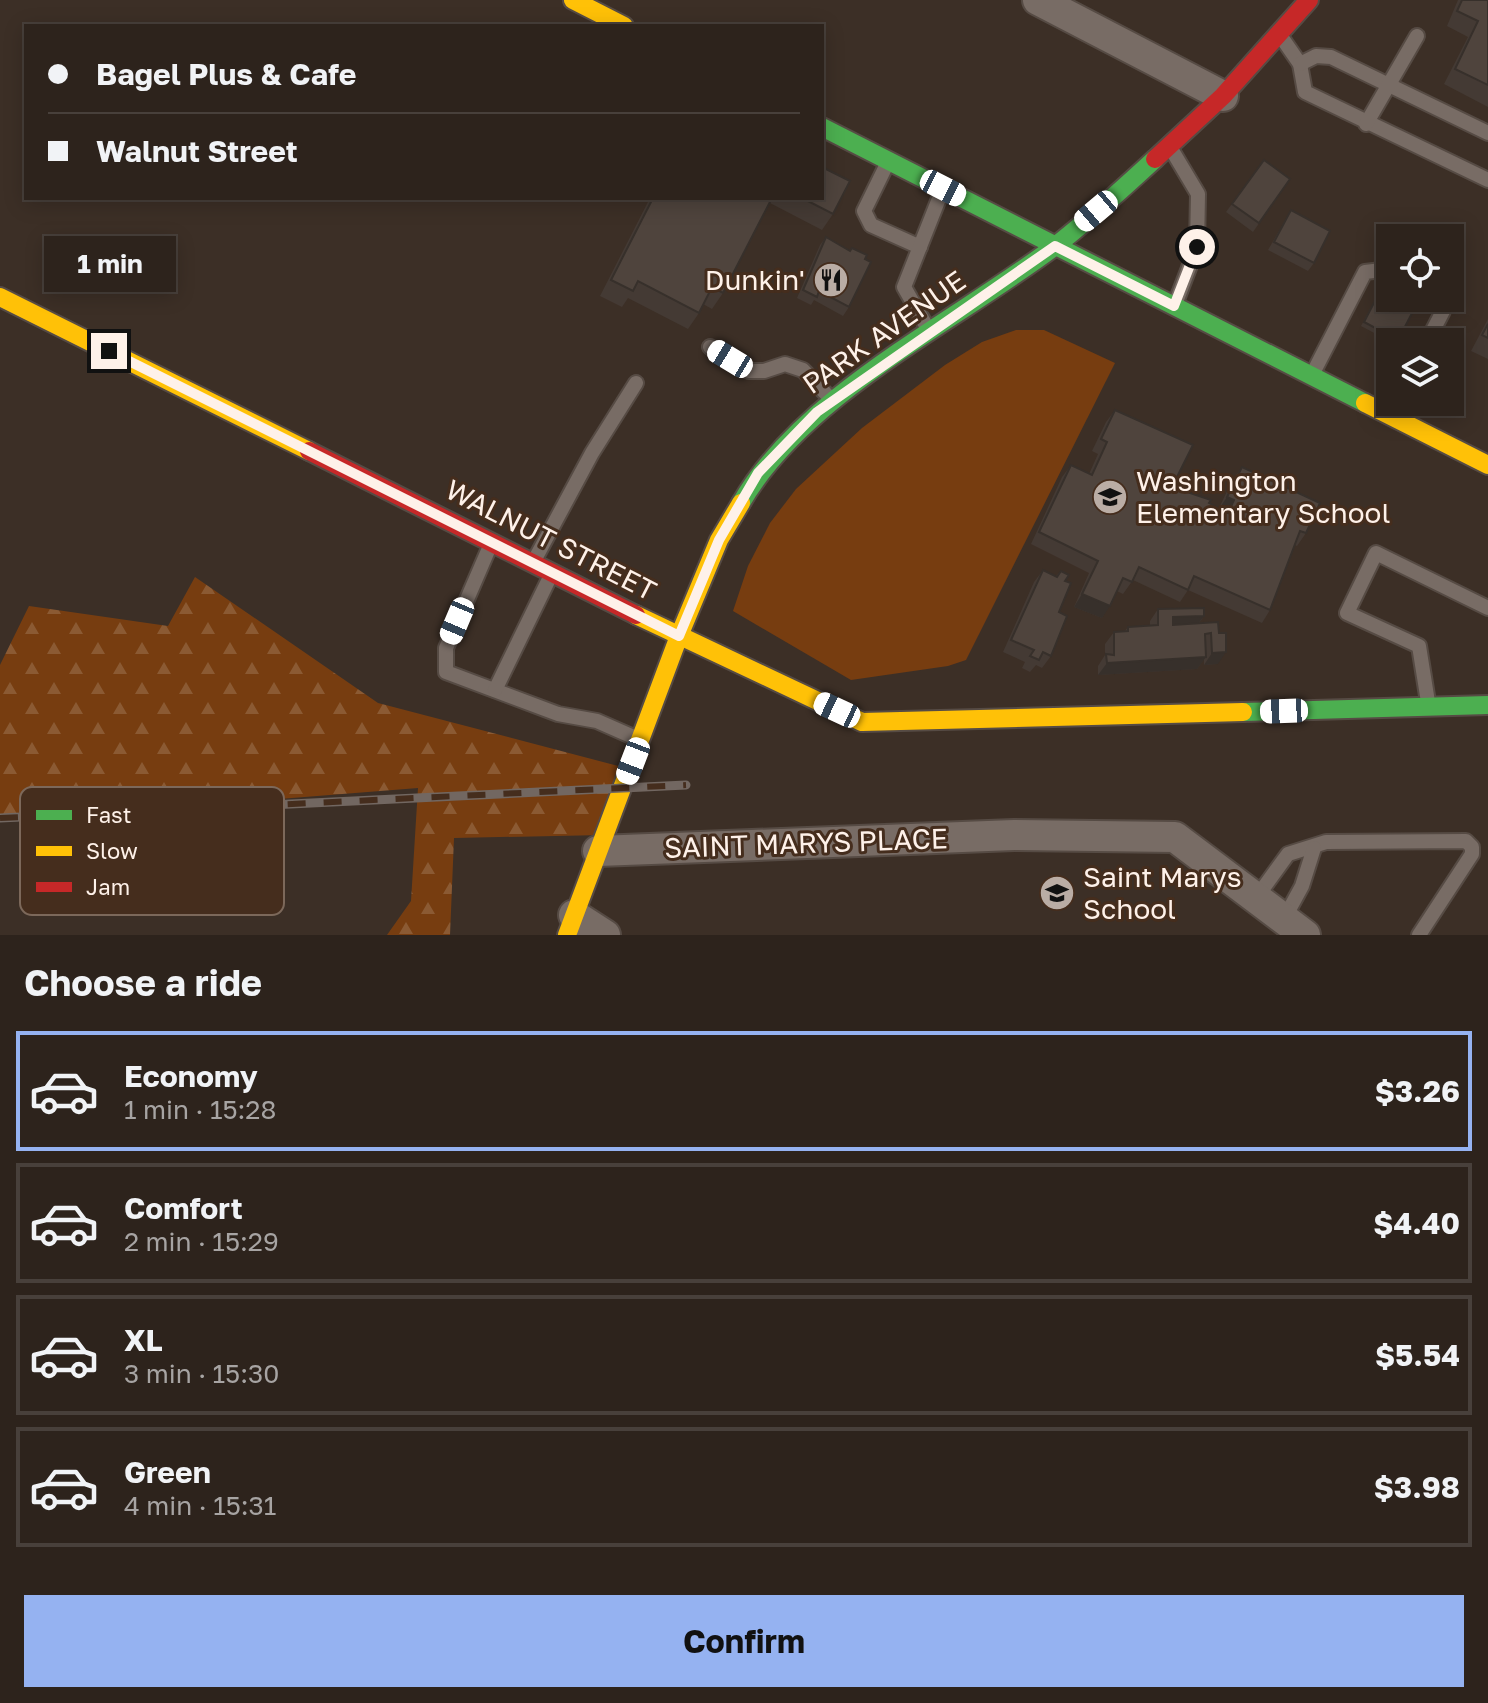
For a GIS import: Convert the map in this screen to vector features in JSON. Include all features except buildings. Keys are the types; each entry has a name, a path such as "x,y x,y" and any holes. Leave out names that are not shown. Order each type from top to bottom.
{"street":[{"path":"573,0 620,24"},
{"path":"1038,0 1223,96"},
{"name":"PARK AVENUE","path":"570,925 679,636 719,540 758,473 817,412 1055,246 1223,96 1309,0"},
{"path":"824,128 1311,376 1376,402"},
{"name":"WALNUT STREET","path":"0,297 679,636 862,722 1488,705"},
{"path":"1405,416 1488,465"},
{"name":"SAINT MARYS PLACE","path":"598,851 1014,835 1175,837 1256,898 1287,930"},
{"path":"570,925 605,935"}],"lane":[{"path":"1279,33 1300,64 1305,92 1366,124 1488,180"},
{"path":"1366,124 1417,36"},
{"path":"1300,64 1324,55 1488,133"},
{"path":"1169,147 1198,194 1197,247 1174,306"},
{"path":"888,161 864,211 871,225 920,247"},
{"path":"930,333 904,287 943,188"},
{"path":"1311,376 1365,272 1376,271"},
{"path":"710,347 749,371 764,371 785,364 803,370 833,401"},
{"path":"533,563 592,453 636,383"},
{"path":"492,542 445,656 446,672 558,714 597,721 640,740"},
{"path":"1429,706 1419,646 1347,613 1376,553 1488,608"},
{"path":"495,690 553,572"},
{"path":"1256,898 1288,854 1326,842 1466,841 1472,847 1472,854 1419,935"},
{"path":"1287,930 1314,848"}],"green space":[{"path":"1016,330 1044,330 1115,363 966,660 948,666 851,680 733,611 748,566 770,523 796,489 862,428 945,365 982,342"},
{"path":"195,577 378,703 622,767 603,835 454,838 450,935 387,935 411,901 418,788 284,799 284,787 20,787 20,819 0,821 0,665 29,606 168,626"}],"railway":[{"path":"284,804 686,785"},
{"path":"0,818 20,817"}],"traffic: fast":[{"path":"824,128 1365,403"},
{"path":"741,503 768,464 802,428 841,394 1054,247 1155,159"},
{"path":"1243,712 1488,705"}],"traffic: slow":[{"path":"573,0 620,24"},
{"path":"0,297 309,451"},
{"path":"1365,403 1488,465"},
{"path":"567,935 679,636 719,540 741,503"},
{"path":"636,615 862,722 1243,712"}],"traffic: jam":[{"path":"1155,159 1223,96 1309,0"},
{"path":"309,451 636,615"}],"place":[{"name":"Dunkin'","path":"831,280"},
{"name":"Washington Elementary School","path":"1110,497"},
{"name":"Saint Marys School","path":"1057,893"}],"route":[{"path":"109,351 679,636 719,540 758,473 817,412 1055,246 1174,306 1197,247"}]}
